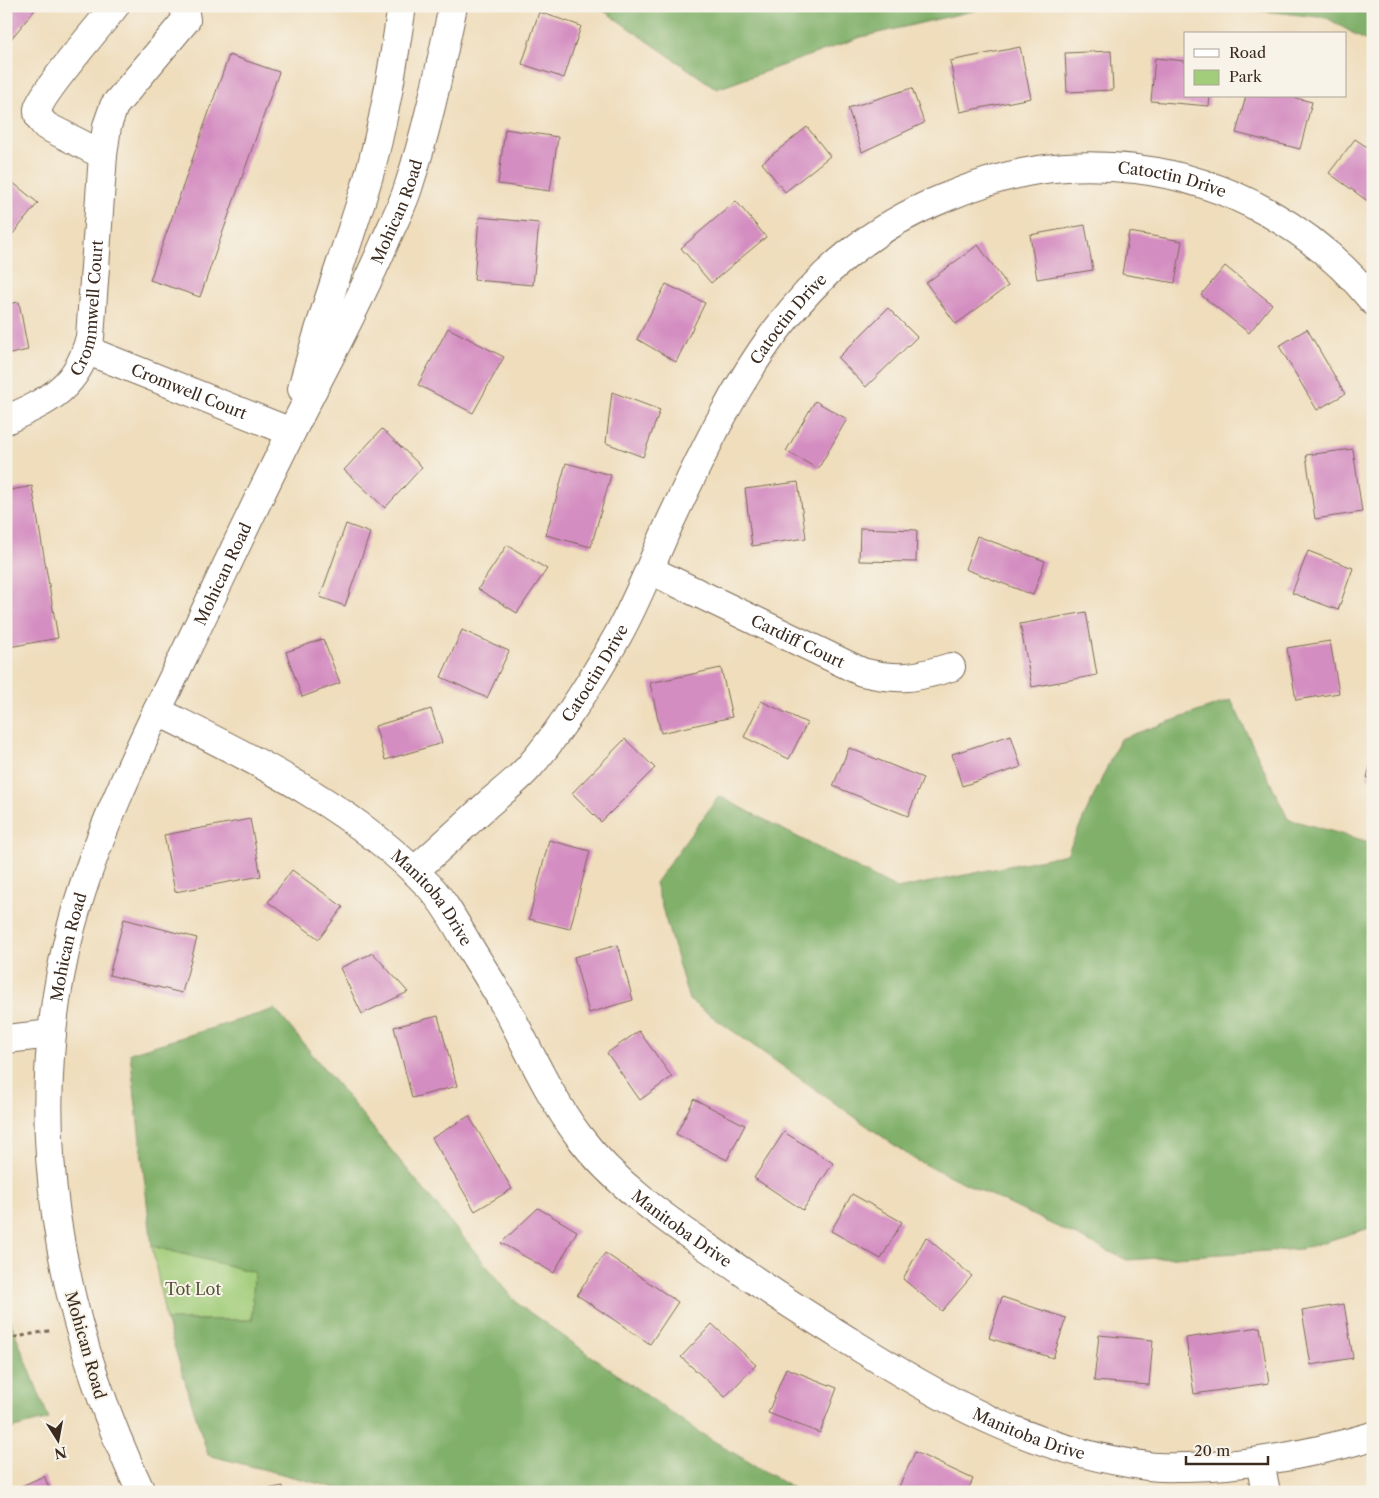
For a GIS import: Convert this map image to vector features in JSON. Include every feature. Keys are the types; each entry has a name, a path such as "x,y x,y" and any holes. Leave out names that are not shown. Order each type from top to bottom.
{"street":[{"path":"103,155 46,126 39,118 38,108 57,78 115,6"},
{"name":"Crommwell Court","path":"6,420 47,402 62,389 78,370 90,337 103,155 107,126 114,106 186,20 184,6"},
{"name":"Mohican Road","path":"291,432 317,332 367,181 388,92 402,6"},
{"name":"Mohican Road","path":"141,1492 119,1446 97,1388 78,1326 60,1240 51,1169 48,1101 52,1034 57,994 71,927 93,858 157,711 291,432 363,294 406,192 440,70 453,6"},
{"name":"Catoctin Drive","path":"414,871 529,767 576,704 617,636 650,570 670,522 734,396 760,350 800,300 838,263 880,230 930,203 971,186 1026,170 1105,166 1155,171 1203,184 1250,202 1293,227 1325,252 1373,301"},
{"name":"Cromwell Court","path":"86,350 291,432"},
{"name":"Cardiff Court","path":"650,570 862,672 888,678 915,678 951,667"},
{"name":"Manitoba Drive","path":"157,711 305,788 361,827 414,871 434,890 456,923 506,1008 552,1096 579,1136 598,1159 640,1200 790,1304 926,1389 970,1413 1028,1437 1089,1455 1151,1467 1202,1467 1260,1462 1330,1449 1373,1436"},
{"path":"6,1039 52,1034"},
{"path":"1260,1462 1266,1492"}],"path":[{"path":"6,1339 78,1326"}],"green space":[{"path":"597,6 994,6 861,37 717,89"},
{"path":"1220,6 1373,6 1373,45 1327,18"},
{"path":"1231,700 1288,819 1373,843 1373,1227 1301,1249 1127,1260 914,1159 689,1000 655,883 719,796 897,889 1067,854 1120,739"},
{"path":"275,1009 518,1304 697,1431 799,1492 351,1492 208,1455 166,1320 252,1320 254,1272 152,1246 130,1053"},
{"name":"Tot Lot","path":"152,1246 254,1272 252,1320 166,1320"},
{"path":"6,1310 49,1419 6,1430"}],"building":[{"path":"6,6 38,6 6,45"},
{"path":"539,12 581,26 564,78 522,64"},
{"path":"1020,47 1031,98 960,112 950,61"},
{"path":"1111,51 1113,90 1067,92 1065,53"},
{"path":"229,55 279,72 200,297 150,280"},
{"path":"1155,58 1184,61 1184,98 1210,98 1209,106 1151,101"},
{"path":"912,88 924,123 862,152 848,108"},
{"path":"1245,98 1296,98 1312,102 1300,149 1236,133"},
{"path":"807,127 830,156 785,192 762,163"},
{"path":"505,129 558,137 550,191 498,184"},
{"path":"1355,139 1373,151 1373,205 1329,173"},
{"path":"6,177 38,203 8,240 6,238"},
{"path":"736,201 766,237 711,283 681,248"},
{"path":"479,217 539,223 533,285 474,280"},
{"path":"1085,225 1093,270 1037,279 1030,235"},
{"path":"1129,232 1182,241 1175,283 1122,274"},
{"path":"978,245 1008,286 956,324 926,283"},
{"path":"1225,266 1272,304 1249,333 1201,295"},
{"path":"666,284 705,303 676,362 637,339"},
{"path":"19,302 28,350 6,355 6,304"},
{"path":"888,308 917,337 866,387 838,358"},
{"path":"448,328 504,357 473,413 418,385"},
{"path":"1307,329 1345,394 1317,410 1279,346"},
{"path":"612,392 660,410 643,457 606,443"},
{"path":"815,401 847,419 818,469 786,451"},
{"path":"382,429 422,467 385,508 344,470"},
{"path":"1353,449 1362,512 1315,519 1306,455"},
{"path":"566,463 611,475 591,547 546,535"},
{"path":"798,482 806,538 752,546 745,489"},
{"path":"32,486 58,638 9,647 6,628 6,491"},
{"path":"346,524 370,533 345,606 320,597"},
{"path":"860,528 917,530 916,562 859,561"},
{"path":"977,536 1045,561 1033,595 965,569"},
{"path":"507,545 547,569 517,613 478,589"},
{"path":"1308,551 1353,568 1338,610 1292,593"},
{"path":"1086,612 1097,675 1032,687 1020,624"},
{"path":"462,630 509,651 487,698 441,677"},
{"path":"323,639 340,683 302,697 286,652"},
{"path":"1330,641 1339,693 1296,700 1287,648"},
{"path":"721,668 732,717 661,733 650,683"},
{"path":"761,701 807,723 789,759 744,737"},
{"path":"431,709 442,743 385,760 375,726"},
{"path":"1011,735 1021,767 962,786 952,754"},
{"path":"625,739 655,768 601,822 572,793"},
{"path":"849,748 923,778 908,816 833,786"},
{"path":"1373,758 1373,779 1367,778"},
{"path":"250,819 261,876 175,892 164,835"},
{"path":"549,840 590,851 570,929 529,919"},
{"path":"292,870 343,907 319,939 268,902"},
{"path":"124,919 197,938 182,993 109,975"},
{"path":"618,945 633,1000 589,1013 574,957"},
{"path":"373,953 408,992 362,1014 340,968"},
{"path":"438,1016 457,1086 412,1098 394,1027"},
{"path":"639,1031 672,1077 640,1100 607,1053"},
{"path":"694,1099 745,1125 727,1160 676,1134"},
{"path":"469,1116 512,1189 475,1211 432,1138"},
{"path":"784,1132 833,1163 803,1210 754,1178"},
{"path":"852,1194 902,1222 881,1259 831,1231"},
{"path":"538,1208 577,1231 554,1273 501,1243"},
{"path":"926,1237 972,1276 942,1311 903,1279"},
{"path":"605,1253 678,1302 650,1344 577,1295"},
{"path":"1002,1297 1066,1318 1053,1358 989,1338"},
{"path":"1344,1304 1353,1358 1311,1365 1302,1311"},
{"path":"712,1324 756,1365 725,1397 681,1357"},
{"path":"1260,1327 1269,1383 1194,1394 1186,1338"},
{"path":"1099,1335 1153,1340 1149,1385 1094,1381"},
{"path":"786,1368 837,1388 820,1433 768,1413"},
{"path":"915,1452 973,1479 967,1492 905,1492 898,1489"},
{"path":"44,1476 51,1492 8,1492"},
{"path":"283,1486 284,1492 257,1492 257,1491"}]}
